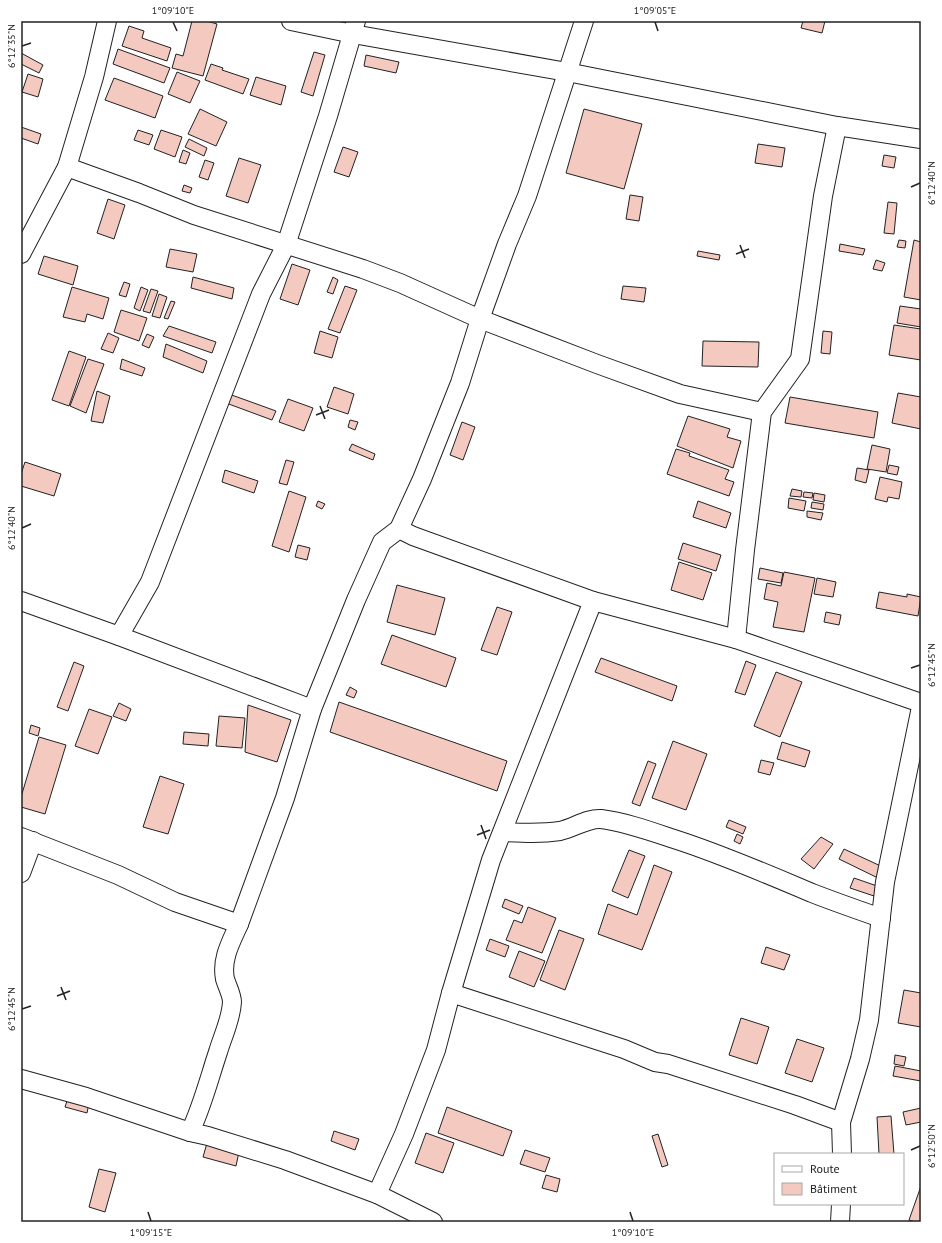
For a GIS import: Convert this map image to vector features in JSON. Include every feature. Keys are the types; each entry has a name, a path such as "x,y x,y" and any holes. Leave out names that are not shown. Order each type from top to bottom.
{"street":[{"path":"21,254 67,167 94,76 107,21"},
{"path":"291,21 355,28 838,126 921,139"},
{"path":"190,1132 225,1033 230,1013 232,1000 225,976 224,966 227,950 239,924 285,798 312,709 356,600 382,542 399,529 422,479 460,383 506,244 527,196 584,21"},
{"path":"119,636 150,582 261,294 286,246 355,28"},
{"path":"736,639 762,412 800,358 823,196 838,126"},
{"path":"67,167 139,192 194,215 286,246 348,264 400,283 480,319 680,394 762,412"},
{"path":"399,529 424,540 593,601 736,639 921,703"},
{"path":"21,601 119,636 312,709"},
{"path":"377,1194 404,1134 436,1050 451,993 491,860 593,601"},
{"path":"842,1153 841,1122 860,1059 869,1020 885,882 921,707"},
{"path":"503,832 540,834 562,831 575,827 589,820 600,819 635,827 708,851 881,918"},
{"path":"21,873 27,839 118,875 175,902 239,924"},
{"path":"451,993 624,1049 655,1062 668,1064 795,1105 841,1122"},
{"path":"21,1079 86,1097 190,1132 208,1136 285,1160 377,1194 433,1222"},
{"path":"840,1222 841,1205"}],"building":[{"path":"192,21 207,21 217,24 203,76 172,68 176,54 183,56"},
{"path":"803,21 825,21 822,33 801,28"},
{"path":"129,26 144,31 142,38 171,48 167,61 122,46"},
{"path":"118,49 170,68 164,83 113,64"},
{"path":"314,52 325,55 313,96 301,92"},
{"path":"21,53 43,65 39,73 21,64"},
{"path":"366,55 399,62 396,73 364,66"},
{"path":"211,64 223,68 222,70 249,79 243,94 205,80"},
{"path":"177,72 200,81 190,103 168,94"},
{"path":"28,74 43,79 38,97 22,92"},
{"path":"256,77 286,86 281,105 250,95"},
{"path":"114,78 163,96 155,118 105,100"},
{"path":"200,109 227,122 216,146 188,134"},
{"path":"584,109 642,124 624,189 566,173"},
{"path":"21,127 41,134 38,144 21,138"},
{"path":"138,130 153,135 149,145 134,140"},
{"path":"161,130 182,137 175,157 154,149"},
{"path":"189,139 207,148 204,156 185,147"},
{"path":"758,144 785,148 782,167 755,163"},
{"path":"343,147 358,152 349,177 334,172"},
{"path":"183,150 190,153 186,164 179,162"},
{"path":"884,155 896,157 894,168 882,166"},
{"path":"239,158 261,165 248,203 226,196"},
{"path":"205,160 214,163 208,180 199,177"},
{"path":"184,185 192,188 190,193 182,191"},
{"path":"630,195 643,197 639,221 626,219"},
{"path":"108,199 125,205 114,239 97,233"},
{"path":"888,202 897,203 894,234 884,233"},
{"path":"899,240 906,241 905,248 897,247"},
{"path":"914,240 921,242 921,300 904,297"},
{"path":"840,244 865,249 863,255 839,251"},
{"path":"170,249 197,254 193,272 166,267"},
{"path":"698,251 720,255 719,260 697,256"},
{"path":"44,256 78,266 73,285 38,274"},
{"path":"876,260 885,263 882,271 873,269"},
{"path":"292,264 310,270 298,305 280,299"},
{"path":"193,277 234,288 232,299 191,288"},
{"path":"333,277 338,280 333,294 327,292"},
{"path":"124,282 130,284 126,297 119,295"},
{"path":"345,286 357,290 340,333 328,329"},
{"path":"623,286 646,288 644,302 621,299"},
{"path":"72,287 109,298 103,319 87,314 85,322 63,317"},
{"path":"141,287 148,290 140,311 134,308"},
{"path":"151,289 158,291 150,313 143,311"},
{"path":"159,294 167,297 160,318 152,316"},
{"path":"171,301 175,302 168,319 164,318"},
{"path":"900,306 921,309 921,327 897,323"},
{"path":"121,310 147,318 139,341 114,332"},
{"path":"894,325 921,329 921,360 889,355"},
{"path":"169,326 216,342 212,353 163,336"},
{"path":"320,331 338,337 332,358 314,353"},
{"path":"823,331 832,332 830,354 821,353"},
{"path":"108,333 119,338 113,353 101,349"},
{"path":"147,334 154,337 149,348 142,345"},
{"path":"703,341 759,342 758,367 702,366"},
{"path":"166,344 207,361 203,373 163,357"},
{"path":"69,351 86,357 69,406 52,400"},
{"path":"88,359 104,364 86,413 70,406"},
{"path":"122,359 145,368 142,376 120,369"},
{"path":"334,387 354,394 348,414 327,407"},
{"path":"97,391 110,396 103,423 91,421"},
{"path":"898,393 921,397 921,429 892,423"},
{"path":"229,394 276,411 272,420 226,403"},
{"path":"790,397 878,412 874,438 785,423"},
{"path":"288,399 313,408 304,431 279,422"},
{"path":"688,416 730,429 727,437 741,441 733,468 677,446"},
{"path":"350,420 358,422 355,430 348,427"},
{"path":"462,422 475,427 463,460 450,455"},
{"path":"352,444 375,454 373,460 349,450"},
{"path":"872,445 890,449 886,472 867,469"},
{"path":"676,449 690,453 689,456 729,470 725,479 734,482 729,496 667,474"},
{"path":"286,460 294,462 287,485 279,483"},
{"path":"25,462 61,474 54,496 21,486 21,474"},
{"path":"889,465 899,467 897,475 887,473"},
{"path":"857,468 869,470 866,483 855,480"},
{"path":"225,470 258,481 254,493 222,482"},
{"path":"880,477 902,482 899,499 888,497 887,502 875,499"},
{"path":"792,489 802,491 801,497 790,496"},
{"path":"289,491 306,497 289,552 272,546"},
{"path":"804,492 813,493 812,498 803,497"},
{"path":"814,493 825,495 824,502 813,500"},
{"path":"789,498 806,501 804,511 788,508"},
{"path":"318,501 325,504 322,509 316,506"},
{"path":"698,501 731,513 726,528 693,517"},
{"path":"812,502 824,504 823,510 811,508"},
{"path":"807,511 823,513 821,520 807,517"},
{"path":"683,543 721,555 716,571 678,559"},
{"path":"298,545 310,548 307,560 295,557"},
{"path":"679,562 712,573 703,600 671,590"},
{"path":"760,568 783,573 781,583 758,579"},
{"path":"784,572 815,578 804,632 773,627 778,602 764,599 767,583 781,586"},
{"path":"817,578 836,582 833,597 814,594"},
{"path":"397,585 445,598 435,635 387,622"},
{"path":"879,592 907,597 907,594 921,597 918,616 876,608"},
{"path":"497,607 512,612 497,655 481,650"},
{"path":"826,612 841,615 839,625 824,622"},
{"path":"392,635 456,658 446,687 381,664"},
{"path":"601,658 677,686 672,701 595,672"},
{"path":"746,661 756,665 745,695 735,692"},
{"path":"74,662 84,666 68,711 57,707"},
{"path":"776,672 802,682 780,737 754,726"},
{"path":"350,687 357,691 354,698 346,695"},
{"path":"339,702 507,761 497,791 330,732"},
{"path":"119,703 131,709 126,721 113,716"},
{"path":"248,705 291,720 277,762 245,752"},
{"path":"89,709 112,717 98,754 75,746"},
{"path":"219,716 245,718 242,748 216,746"},
{"path":"31,725 40,728 38,736 29,733"},
{"path":"184,732 209,734 208,746 183,744"},
{"path":"39,737 66,745 45,814 21,807 21,797"},
{"path":"673,741 707,754 686,810 652,798"},
{"path":"782,742 810,751 805,767 777,759"},
{"path":"761,760 774,763 770,775 758,772"},
{"path":"648,761 656,764 640,806 632,803"},
{"path":"160,776 184,784 168,834 143,827"},
{"path":"729,820 746,827 743,834 726,827"},
{"path":"737,834 743,837 740,844 734,841"},
{"path":"821,837 833,844 814,869 801,859"},
{"path":"844,849 885,868 880,879 839,859"},
{"path":"629,850 645,856 628,898 612,891"},
{"path":"654,865 672,872 642,950 598,934 608,904 637,915"},
{"path":"854,878 877,886 874,896 850,888"},
{"path":"505,899 523,906 519,914 502,907"},
{"path":"528,907 556,918 542,953 506,940 514,920 522,923"},
{"path":"559,930 584,939 565,990 540,980"},
{"path":"490,939 509,946 505,957 486,950"},
{"path":"766,947 790,955 784,970 761,963"},
{"path":"519,951 545,961 534,987 509,977"},
{"path":"904,990 921,993 921,1027 898,1023"},
{"path":"741,1018 769,1027 757,1064 729,1055"},
{"path":"797,1039 824,1048 812,1082 785,1073"},
{"path":"895,1055 906,1057 904,1066 894,1064"},
{"path":"895,1066 921,1071 921,1081 893,1076"},
{"path":"68,1098 89,1103 87,1113 65,1107"},
{"path":"447,1107 512,1131 503,1156 438,1133"},
{"path":"921,1108 921,1122 906,1125 903,1112"},
{"path":"891,1116 894,1153 879,1153 877,1117"},
{"path":"334,1131 359,1139 355,1150 331,1141"},
{"path":"426,1133 454,1143 443,1173 415,1163"},
{"path":"658,1134 668,1165 662,1167 652,1136"},
{"path":"207,1143 239,1152 236,1166 203,1157"},
{"path":"525,1150 550,1158 545,1172 520,1164"},
{"path":"99,1169 116,1173 105,1212 89,1207"},
{"path":"546,1175 560,1179 557,1192 542,1188"},
{"path":"921,1186 921,1221 915,1222 909,1220"}]}
